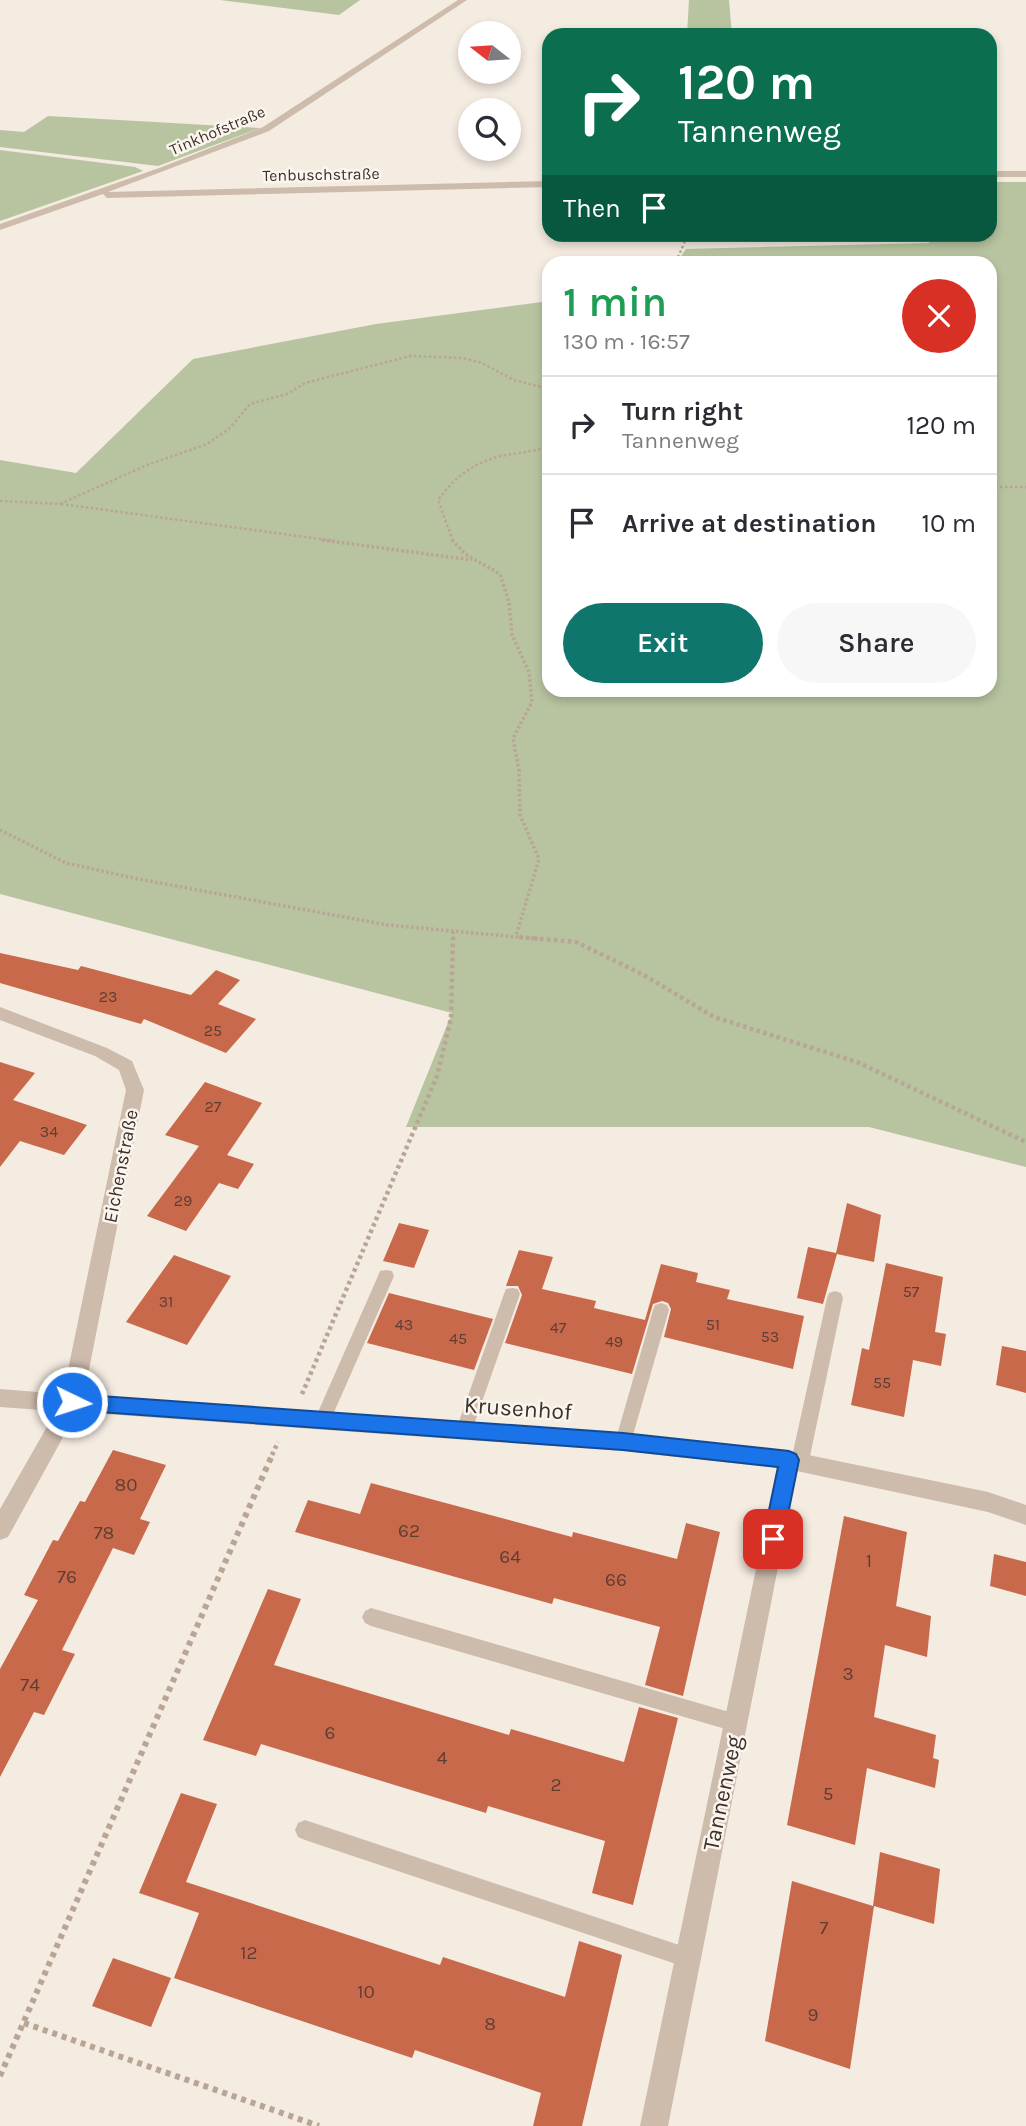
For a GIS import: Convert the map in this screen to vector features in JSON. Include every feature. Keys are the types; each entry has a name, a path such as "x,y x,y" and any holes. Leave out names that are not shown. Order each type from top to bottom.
{"street":[{"name":"Tinkhofstraße","path":"0,227 93,195 266,129 463,0"},
{"path":"997,174 1026,174"},
{"name":"Tenbuschstraße","path":"93,195 542,184"},
{"name":"Eichenstraße","path":"0,1013 101,1052 126,1066 135,1090 72,1402 0,1530"},
{"name":"Krusenhof","path":"0,1398 623,1442 795,1461 988,1502 1026,1515"},
{"name":"Tannenweg","path":"653,2126 736,1723 795,1461"}],"lane":[{"path":"323,1419 386,1276"},
{"path":"464,1430 512,1294"},
{"path":"795,1461 835,1298"},
{"path":"623,1442 661,1310"},
{"path":"371,1617 736,1723"},
{"path":"305,1830 688,1958"}],"path":[{"path":"60,504 147,465 207,444 229,429 250,404 287,394 305,383 410,356 463,358 482,363 514,380 542,387"},
{"path":"516,936 539,859 520,816 519,771 513,738 532,702 529,672 512,635 509,602 500,574 462,554 444,529 438,500 456,475 492,456 542,449"},
{"path":"997,486 1026,487"},
{"path":"0,501 60,504 475,561"},
{"path":"0,830 66,863 138,879 388,925 576,943 642,974 714,1017 857,1062 1026,1142"},
{"path":"0,2076 289,1417 308,1384 437,1076 451,1018 453,932"},
{"path":"23,2023 319,2126"}],"green space":[{"path":"220,0 360,0 339,15"},
{"path":"689,0 729,0 731,28 687,28"},
{"path":"48,116 260,128 158,166 0,147 0,130 24,132"},
{"path":"0,150 135,167 143,171 0,221"},
{"path":"997,182 1026,182 1026,1167 869,1127 406,1127 452,1013 0,894 0,460 76,473 193,359 376,324 542,302 542,697 997,697 997,256 681,256 686,249 997,242"}],"building":[{"path":"0,953 78,970 81,966 191,995 216,970 240,980 218,1004 256,1019 226,1053 144,1019 141,1024 0,983"},
{"path":"0,1062 35,1073 13,1100 87,1125 64,1155 20,1141 0,1167"},
{"path":"205,1082 262,1103 227,1155 254,1164 238,1189 219,1183 186,1231 147,1216 199,1146 165,1135"},
{"path":"847,1203 881,1215 874,1262 837,1254 823,1304 797,1298 808,1247 836,1253"},
{"path":"399,1223 429,1230 414,1268 383,1261"},
{"path":"519,1250 553,1257 542,1289 596,1301 594,1308 645,1320 661,1264 698,1273 696,1282 730,1290 727,1299 804,1316 793,1369 664,1337 671,1309 668,1303 662,1301 653,1304 632,1374 505,1343 522,1295 518,1286 506,1286"},
{"path":"174,1255 231,1276 187,1345 126,1322"},
{"path":"886,1263 943,1277 935,1332 946,1334 941,1366 913,1360 904,1417 851,1405 862,1348 869,1350"},
{"path":"389,1293 493,1319 474,1370 367,1343"},
{"path":"1002,1346 1026,1351 1026,1393 996,1385"},
{"path":"113,1450 166,1465 140,1519 150,1522 134,1555 113,1548 62,1650 75,1654 44,1715 34,1712 0,1777 0,1669 38,1600 24,1595 53,1540 58,1541 80,1501 85,1502"},
{"path":"371,1483 572,1537 573,1532 677,1559 686,1523 720,1532 683,1696 645,1685 660,1627 554,1598 552,1604 295,1532 308,1500 360,1514"},
{"path":"844,1516 907,1532 896,1606 931,1616 927,1657 885,1645 874,1717 936,1735 933,1758 939,1760 935,1788 867,1768 855,1845 787,1825"},
{"path":"994,1554 1026,1562 1026,1596 990,1586"},
{"path":"268,1589 301,1599 274,1665 509,1735 511,1729 624,1762 639,1707 678,1718 633,1905 592,1893 605,1841 488,1806 486,1813 261,1744 256,1756 203,1740"},
{"path":"181,1793 217,1804 186,1882 440,1965 443,1957 565,1997 579,1941 622,1955 582,2126 533,2126 541,2093 415,2050 412,2058 174,1978 199,1913 139,1893"},
{"path":"880,1852 940,1869 934,1924 874,1906 850,2069 765,2041 792,1881 873,1906"},
{"path":"113,1958 171,1978 151,2027 92,2006"}],"route":[{"path":"72,1402 623,1442 789,1460 773,1539"}]}
